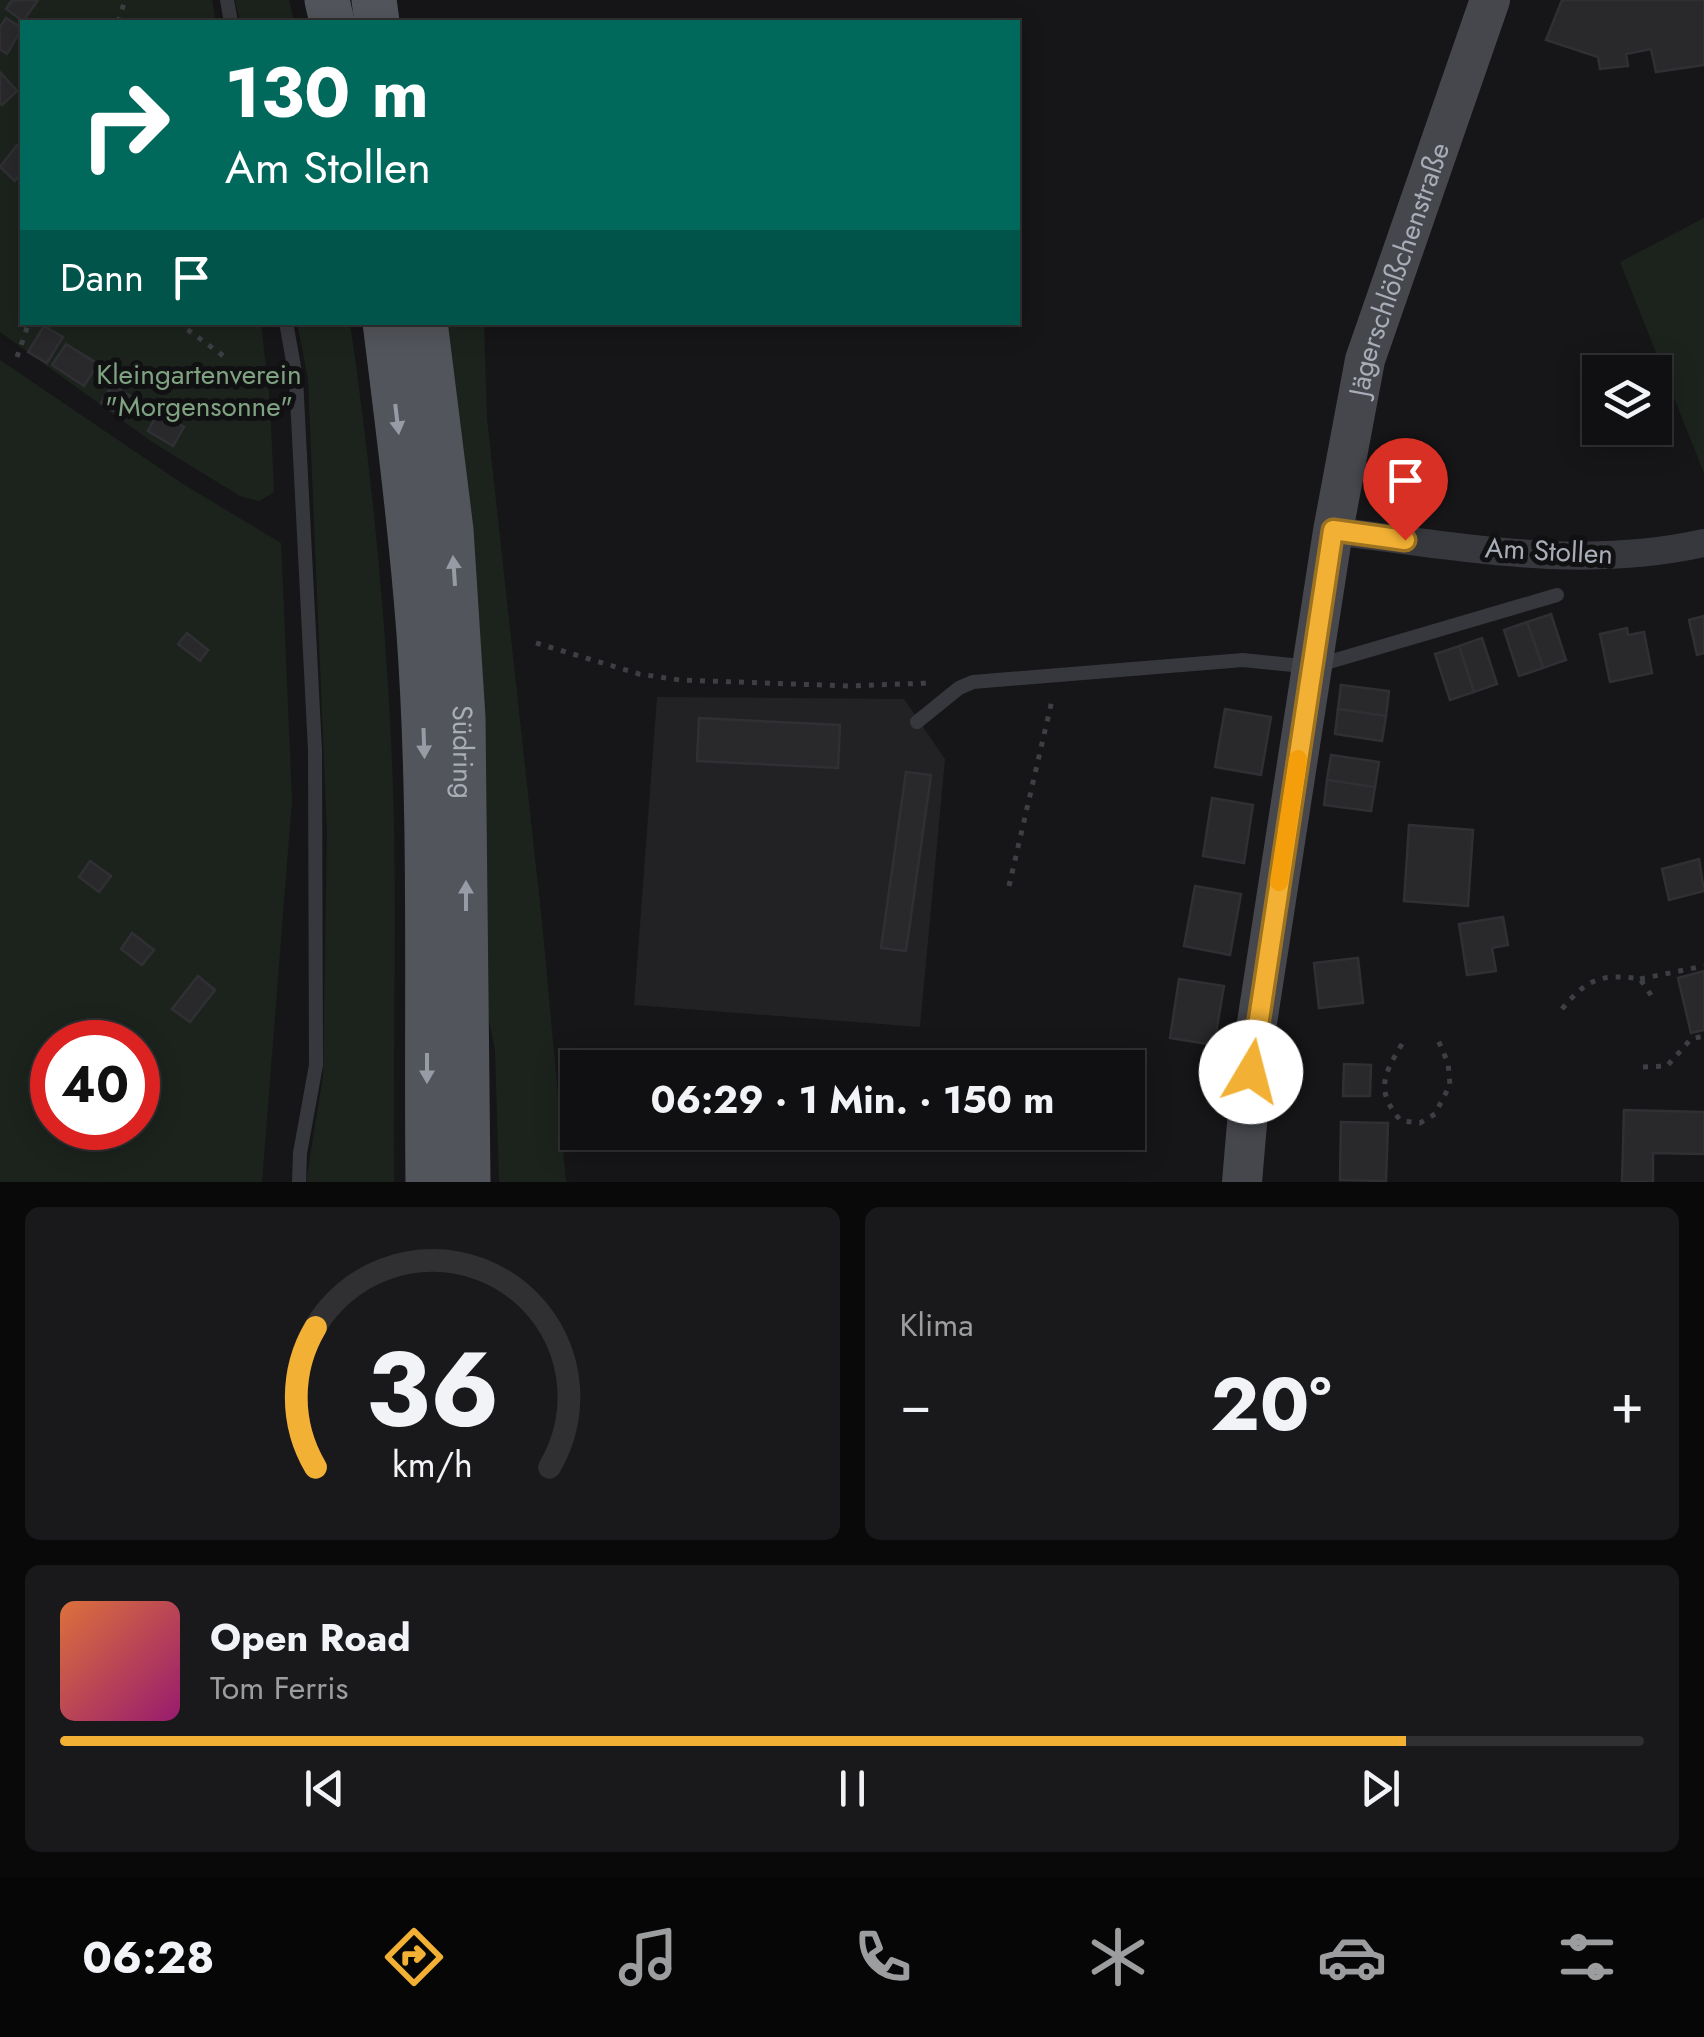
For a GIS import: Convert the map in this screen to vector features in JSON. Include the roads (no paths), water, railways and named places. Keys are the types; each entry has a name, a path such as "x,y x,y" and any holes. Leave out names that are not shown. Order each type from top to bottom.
{"main road":[{"name":"Südring","path":"385,325 406,490 420,670 428,1182"},
{"name":"Südring","path":"425,325 451,530 463,718 468,1182"}],"street":[{"name":"Jägerschlößchenstraße","path":"1242,1182 1254,1042 1333,530 1364,360 1490,0"},
{"name":"Am Stollen","path":"1333,530 1549,558 1655,554 1704,543"}],"lane":[{"path":"286,325 297,396 315,750 316,1064 300,1153 299,1182"},
{"path":"917,722 959,688 974,682 1243,660 1312,667 1557,595"}],"park label":[{"name":"Kleingartenverein \"Morgensonne\"","path":"199,390"}]}
